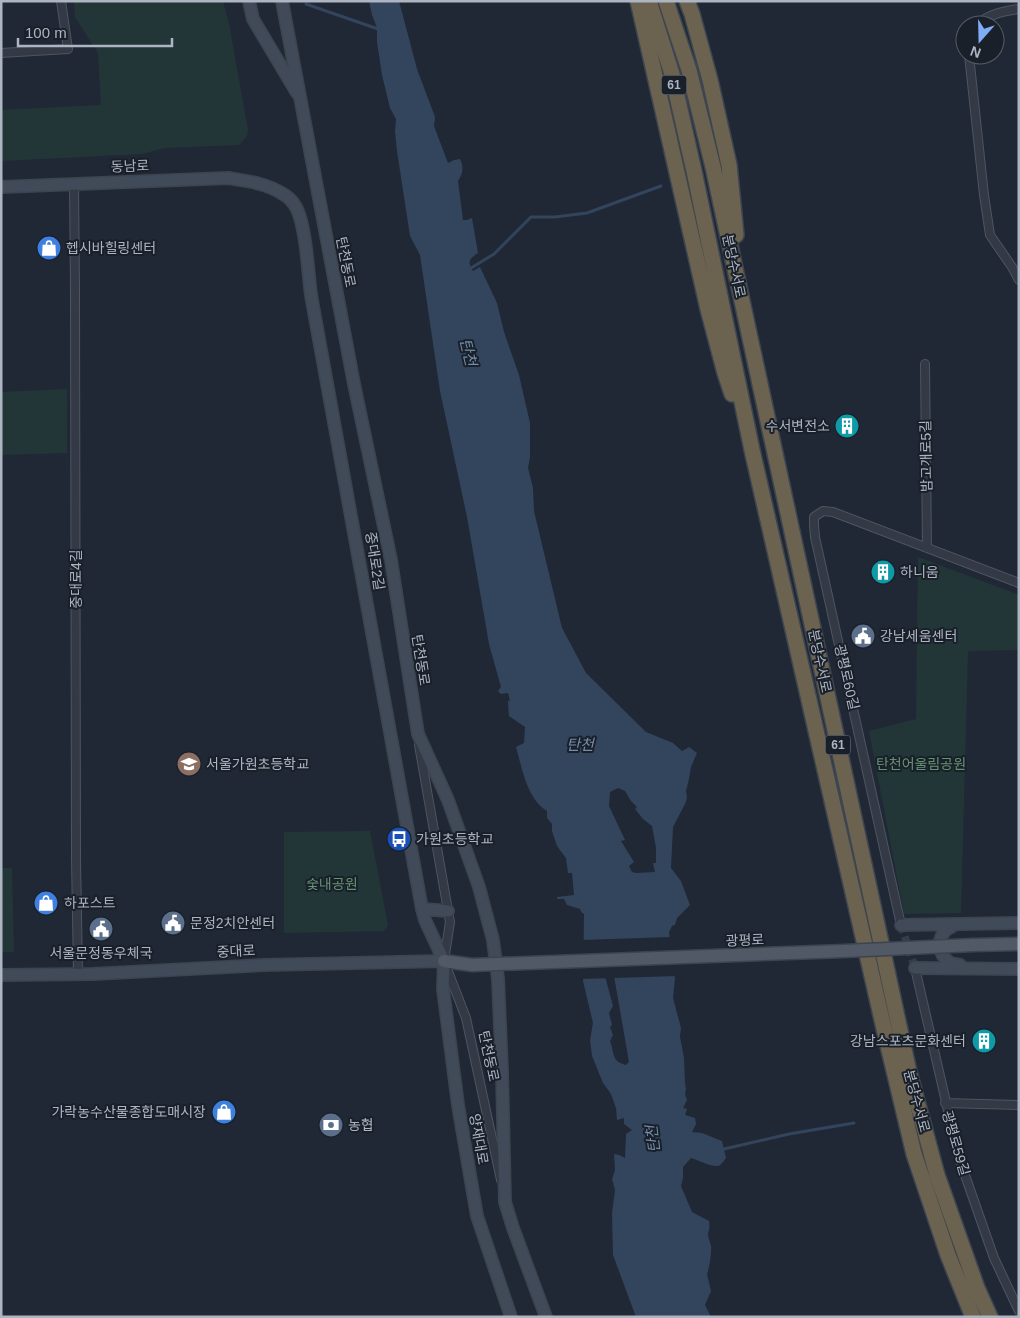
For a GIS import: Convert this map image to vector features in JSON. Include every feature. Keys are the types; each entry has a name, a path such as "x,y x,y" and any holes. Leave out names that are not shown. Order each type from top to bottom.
{"highway":[{"path":"638,1 708,309 725,373 752,450"},
{"name":"분당수서로","path":"649,1 672,74 752,450 914,1154 948,1255 972,1317"},
{"name":"분당수서로","path":"666,1 689,70 713,167 909,1072 937,1175 977,1288 990,1317"},
{"path":"687,1 710,80 729,165 742,304"}],"main road":[{"path":"249,1 253,19 301,101"},
{"name":"탄천동로","path":"282,1 352,374 391,560 418,734"},
{"name":"동남로","path":"1,187 228,178 258,183"},
{"name":"중대로2길","path":"258,183 284,194 295,204 300,217 311,294 422,909 425,920 444,961"},
{"path":"418,734 448,800 479,887 493,940 498,979 505,1202"},
{"path":"422,909 448,911"},
{"path":"902,925 1019,923"},
{"path":"957,924 942,935 939,945 942,954 949,962 973,969"},
{"name":"광평로","path":"472,965 1019,944"},
{"name":"중대로","path":"1,975 78,974 264,965 444,961 472,965"},
{"name":"양재대로","path":"444,961 443,989 457,1095 477,1216 511,1317"},
{"path":"915,968 1019,969"},
{"name":"탄천동로","path":"505,1202 546,1317"}],"street":[{"path":"1,53 68,49 61,1"},
{"path":"995,15 1019,9"},
{"path":"970,65 990,235 1012,267 1019,282"},
{"name":"중대로4길","path":"74,183 78,974"},
{"name":"밤고개로5길","path":"925,364 927,548"},
{"name":"광평로60길","path":"902,925 815,537 814,517 823,511 833,512 927,548"},
{"path":"927,548 1019,583"},
{"name":"탄천동로","path":"418,734 450,922 444,961 466,1018 505,1202"},
{"name":"광평로59길","path":"915,968 945,1103 962,1168 994,1258 1019,1311"},
{"path":"945,1103 1019,1105"}],"green space":[{"path":"74,1 223,1 229,24 248,130 247,136 239,145 165,148 142,154 1,161 1,110 101,105 98,53 75,17"},
{"path":"67,389 67,453 1,455 1,392"},
{"name":"탄천어울림공원","path":"918,557 1019,595 1019,650 968,651 961,913 904,914 869,731 916,719"},
{"name":"숯내공원","path":"370,831 388,925 384,931 284,933 284,832"},
{"path":"1,868 12,868 14,952 1,952"}],"water":[{"name":"탄천","path":"369,1 399,1 417,69 435,117 434,126 448,163 460,159 462,165 461,176 458,181 463,220 472,218 478,253 471,259 470,265 473,271 480,267 497,303 504,332 519,375 530,423 530,457 528,468 533,488 534,511 562,628 586,673 646,732 673,743 682,751 689,747 697,753 691,767 686,791 687,798 673,827 671,868 681,881 690,905 677,918 675,925 672,926 669,932 675,978 673,998 681,1028 680,1037 684,1058 685,1094 687,1100 683,1108 687,1109 685,1115 695,1118 696,1124 692,1132 702,1133 722,1141 726,1158 718,1166 691,1158 683,1167 681,1186 692,1212 709,1221 708,1236 711,1252 707,1274 711,1291 705,1305 710,1315 709,1317 636,1317 613,1255 612,1213 615,1190 612,1179 615,1170 614,1154 625,1158 626,1134 632,1130 624,1124 624,1118 617,1120 616,1108 611,1094 603,1083 592,1056 590,1040 593,1023 583,981 584,914 580,909 567,905 564,899 557,899 557,897 574,895 572,873 568,873 566,858 557,846 552,831 552,824 547,818 547,811 535,799 523,773 516,747 524,743 525,727 509,716 508,701 510,701 508,693 501,694 498,691 501,687 489,644 467,517 440,391 420,255 410,236 397,151 396,119 390,108 382,75 377,28","holes":["618,788 625,791 637,807 635,809 652,826 656,848 656,863 653,863 655,872 636,873 632,872 629,866 634,862 621,841 625,840 609,806 610,792","605,976 614,976 629,1062 626,1065 616,1059 610,1041 613,1035 610,1027 612,1025 609,1013 613,1006"]}],"pier":[{"path":"672,937 677,976 581,979 581,940"}],"waterway":[{"path":"306,4 381,30"},
{"path":"471,268 494,254 531,217 555,217 587,213 661,186"},
{"path":"724,1149 789,1134 854,1123"}],"tunnel":[{"path":"901,925 915,968"}],"place":[{"name":"헵시바힐링센터","path":"49,248"},
{"name":"수서변전소","path":"847,426"},
{"name":"하니움","path":"883,572"},
{"name":"강남세움센터","path":"863,636"},
{"name":"서울가원초등학교","path":"189,764"},
{"name":"가원초등학교","path":"399,839"},
{"name":"하포스트","path":"46,903"},
{"name":"문정2치안센터","path":"173,923"},
{"name":"서울문정동우체국","path":"101,929"},
{"name":"강남스포츠문화센터","path":"984,1041"},
{"name":"가락농수산물종합도매시장","path":"224,1112"},
{"name":"농협","path":"331,1125"}]}
